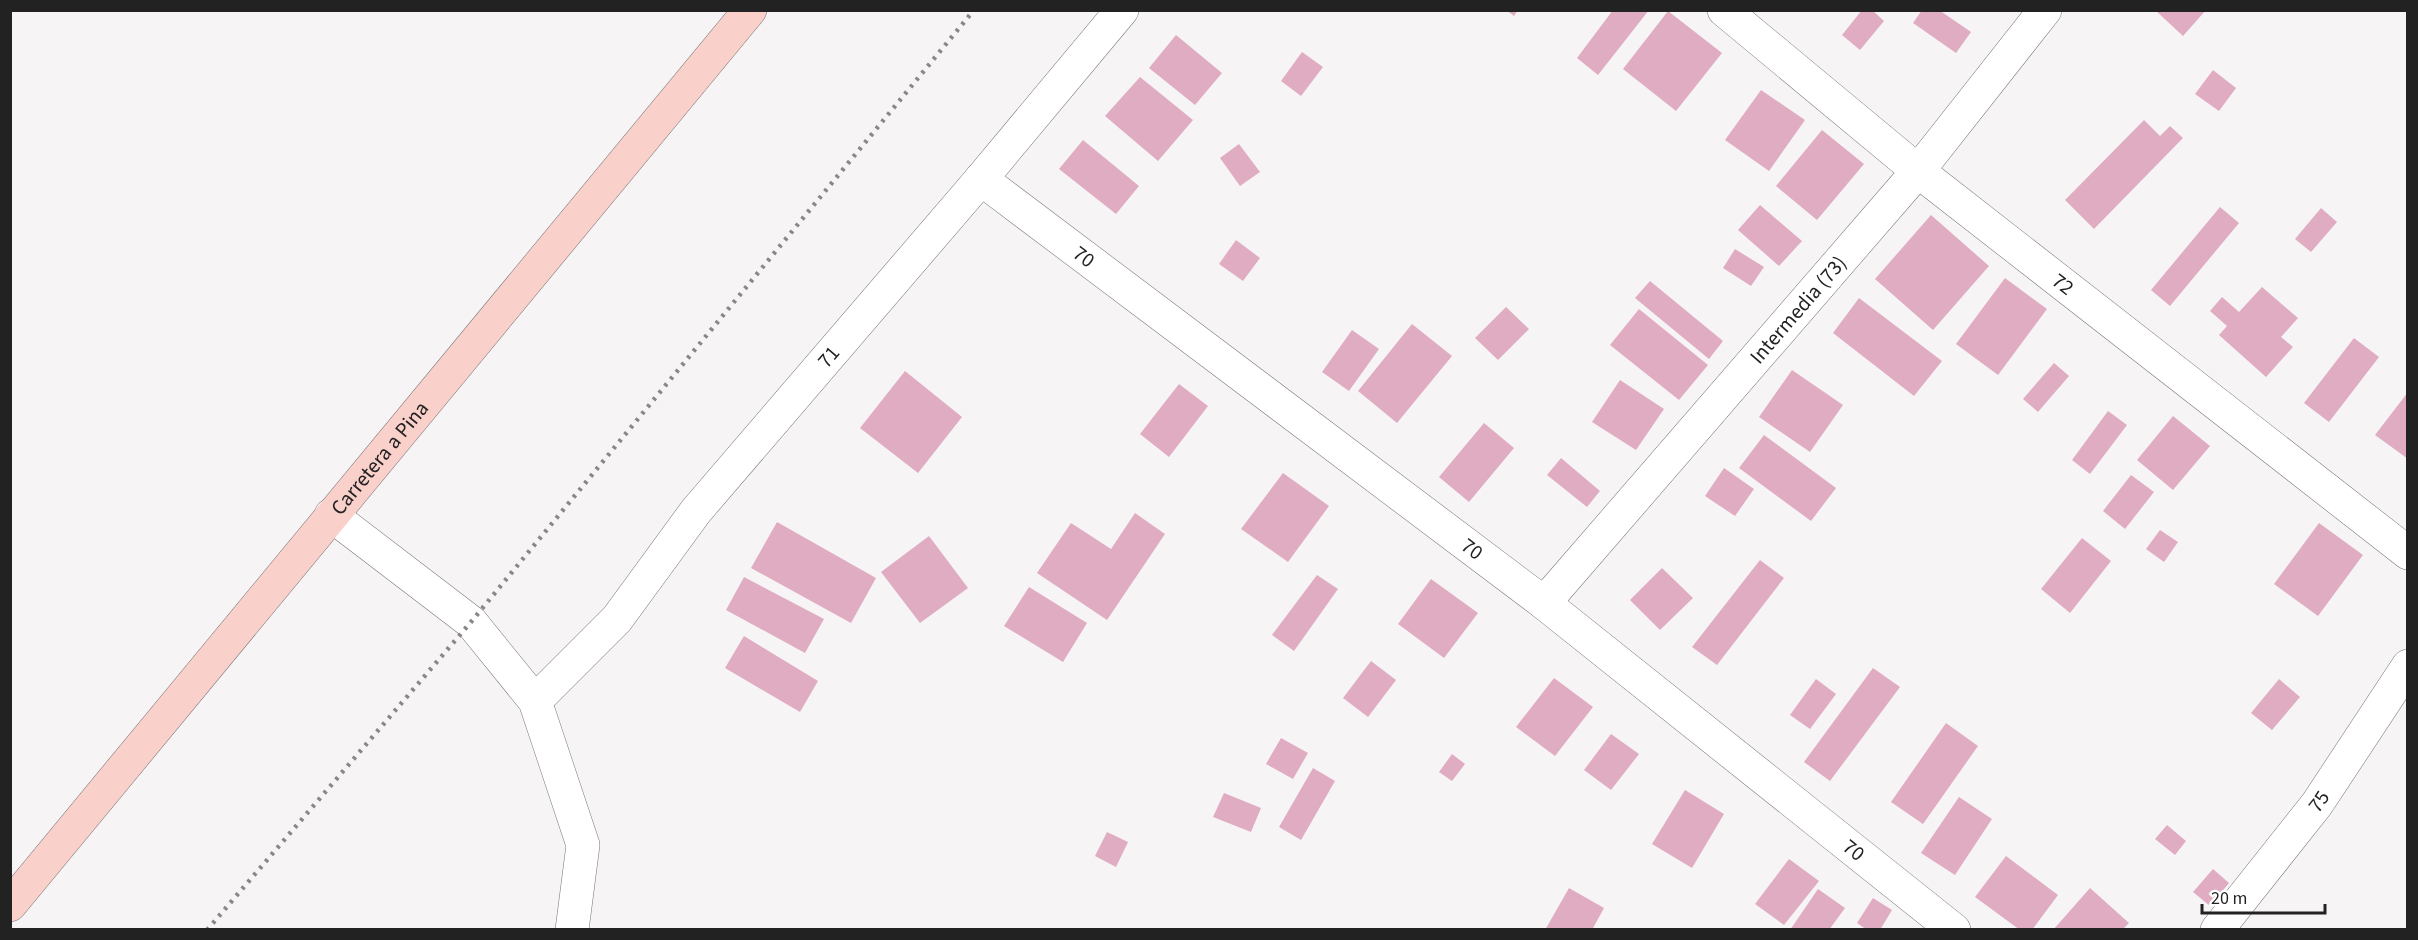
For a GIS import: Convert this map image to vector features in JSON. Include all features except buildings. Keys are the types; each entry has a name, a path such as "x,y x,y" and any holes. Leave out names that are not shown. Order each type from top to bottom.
{"street":[{"name":"Carretera a Pina","path":"10,905 750,10"},
{"name":"71","path":"535,701 617,619 696,511 981,179 1122,10"},
{"name":"72","path":"1724,10 1917,171 2408,553"},
{"name":"Intermedia (73)","path":"1544,603 1917,171 2045,10"},
{"name":"70","path":"981,179 1544,603 1954,930"},
{"path":"331,515 471,622 535,701 583,845 572,930"},
{"name":"75","path":"2217,930 2317,804 2408,666"}],"railway":[{"path":"207,930 471,622 974,10"}]}
